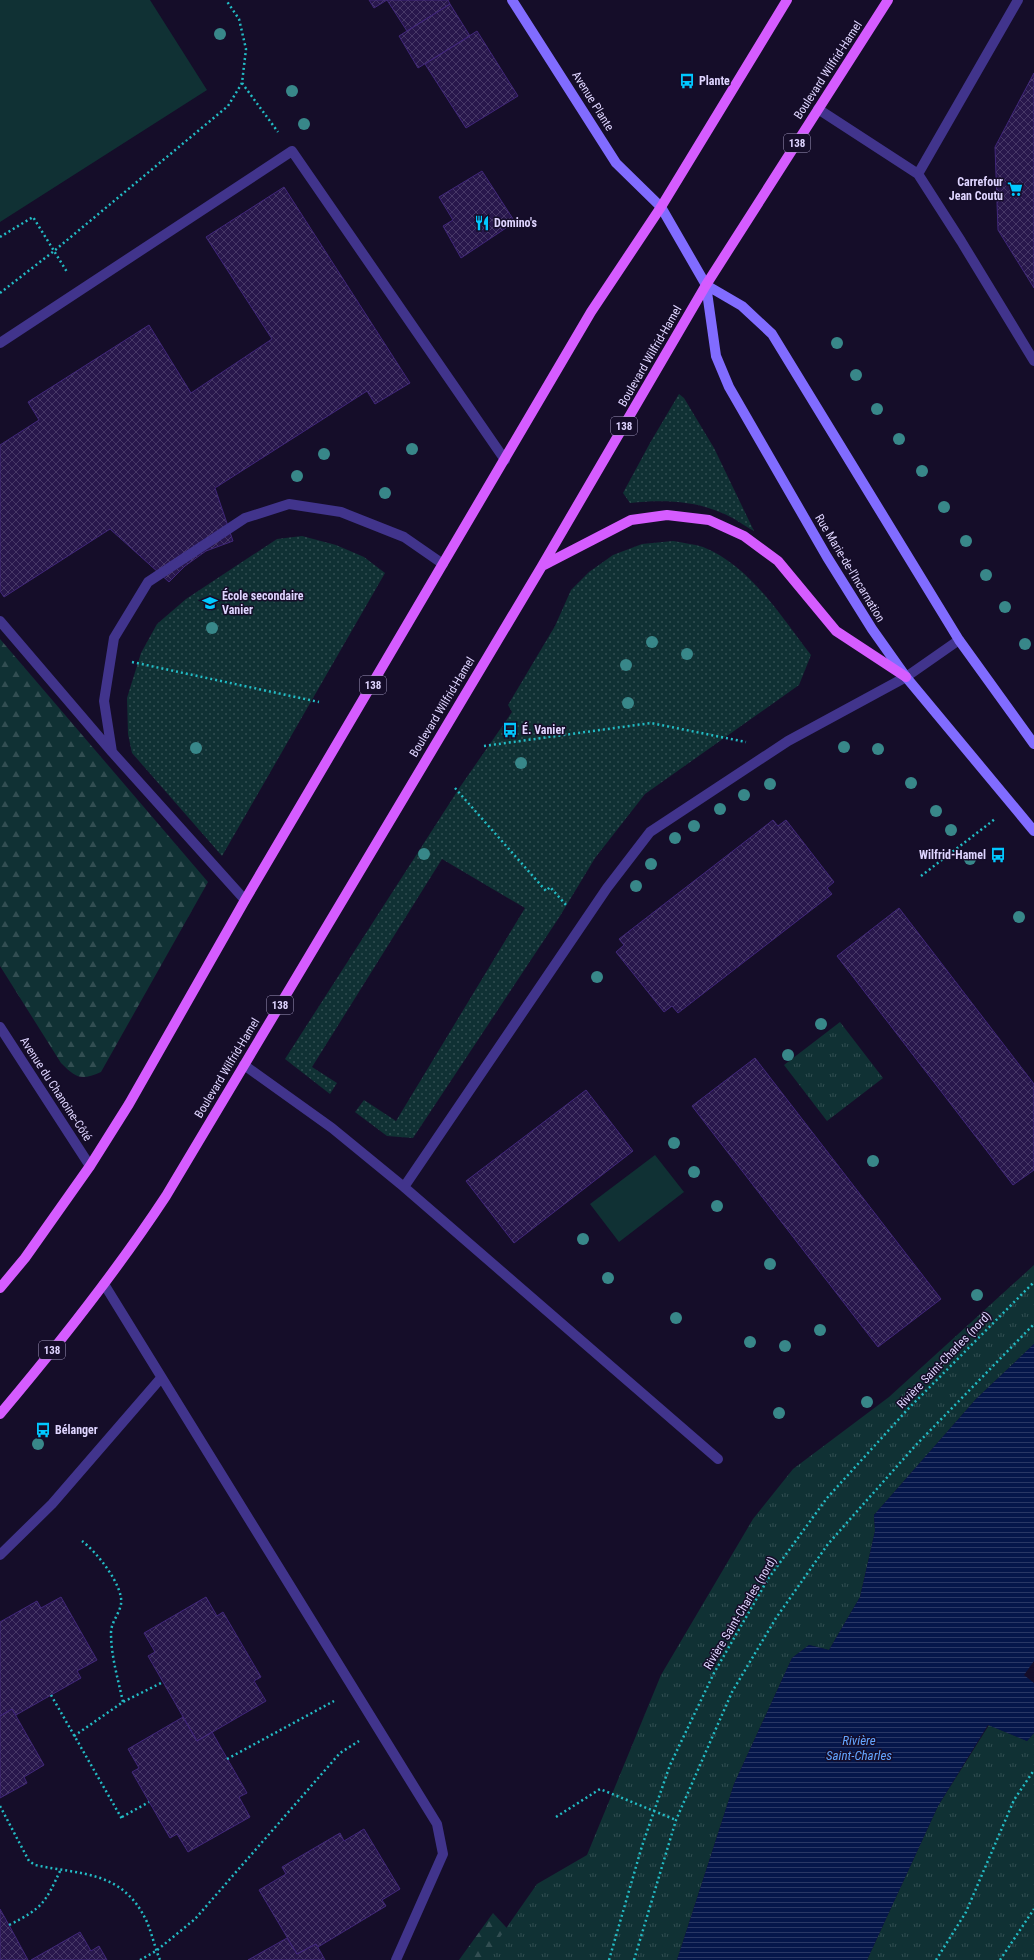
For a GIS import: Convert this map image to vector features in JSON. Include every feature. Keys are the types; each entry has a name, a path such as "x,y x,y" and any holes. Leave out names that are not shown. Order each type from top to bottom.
{"main road":[{"name":"Avenue Plante","path":"512,0 616,163 661,207"},
{"name":"138","path":"0,1288 25,1258 90,1166 133,1098 245,900 591,312 661,207 787,0"},
{"name":"Boulevard Wilfrid-Hamel","path":"0,1414 104,1284 138,1239 166,1196 542,566 706,285 888,0"},
{"name":"Rue Marie-de-l'Incarnation","path":"661,207 706,285 716,356 729,386 827,557 872,630 906,677 1034,831"},
{"name":"Rue Marie-de-l'Incarnation","path":"706,285 742,306 772,334 959,640 1034,744"},
{"path":"542,566 631,520 667,515 709,520 744,536 778,561 836,631 906,677"}],"street":[{"path":"918,174 1018,0"},
{"path":"818,110 918,174 961,241 1034,361"},
{"path":"0,343 292,151 505,460"},
{"path":"112,752 104,701 114,638 148,582 245,518 289,504 341,512 404,538 443,564"},
{"path":"0,621 112,752 245,900"},
{"path":"404,1187 584,925 607,888 650,832 778,748 906,677 959,640"},
{"name":"Avenue du Chanoine-Côté","path":"0,1027 90,1166"},
{"path":"244,1065 332,1128 404,1187 718,1459"},
{"path":"104,1284 438,1824 443,1854 396,1960"},
{"path":"0,1556 52,1504 161,1378"}],"path":[{"path":"0,294 228,106 242,83 246,49 239,19 226,0"},
{"path":"242,83 292,151"},
{"path":"0,237 33,217 79,292"},
{"path":"111,658 320,702"},
{"path":"484,746 651,723 778,748"},
{"path":"455,788 546,891 550,887 584,925"},
{"path":"921,876 1012,805"},
{"name":"Rivière Saint-Charles (nord)","path":"610,1960 654,1811 670,1765 714,1673 768,1579 827,1498 908,1409 1034,1282"},
{"path":"634,1960 676,1820 732,1692 776,1618 828,1544 915,1446 1034,1324"},
{"path":"82,1541 94,1550 104,1562 118,1589 121,1602 114,1619 112,1640 114,1662 123,1702"},
{"path":"74,1736 123,1702 162,1682"},
{"path":"227,1759 354,1690"},
{"path":"51,1695 122,1818 149,1802"},
{"path":"140,1960 156,1951 195,1919 340,1753"},
{"path":"936,1960 966,1912 1014,1800 1034,1770"},
{"path":"556,1817 600,1788 676,1820"},
{"path":"0,1806 29,1861 35,1865 90,1874 107,1880 119,1888 134,1902 147,1922 160,1960"},
{"path":"9,1925 33,1912 44,1903 61,1869"},
{"path":"1000,1960 1034,1909"}],"green space":[{"path":"0,0 150,0 207,90 0,222"},
{"path":"679,394 684,398 714,448 754,531 730,517 711,509 688,503 665,501 630,503 623,493"},
{"path":"302,536 336,545 364,557 385,573 222,856 132,753 128,734 127,698 141,653 157,624 186,599 277,539"},
{"path":"673,541 703,547 720,556 736,567 764,594 811,655 799,685 645,794 595,858 560,916 413,1138 387,1136 355,1112 364,1100 396,1121 525,908 442,859 312,1067 337,1083 330,1094 285,1059 460,787 512,712 508,705 555,626 571,590 589,572 613,555 642,544"},
{"path":"0,639 208,882 101,1072 94,1075 84,1077 75,1075 61,1063 0,966"},
{"path":"840,1022 883,1078 827,1121 784,1065"},
{"path":"655,1155 684,1192 619,1242 590,1204"},
{"path":"1034,1265 1034,1344 976,1399 874,1515 875,1531 860,1597 829,1650 809,1645 792,1658 734,1784 677,1960 484,1960 537,1884 587,1855 661,1675 753,1519 793,1469 889,1397"},
{"path":"989,1725 1027,1741 1034,1733 1034,1960 867,1960 938,1806"},
{"path":"493,1913 536,1960 459,1960"}],"water":[{"name":"Rivière Saint-Charles","path":"1034,1344 1034,1661 1024,1675 1034,1683 1034,1733 1027,1741 988,1725 938,1806 867,1960 677,1960 734,1784 792,1658 809,1645 829,1650 860,1597 875,1531 874,1515 976,1399"}],"building":[{"path":"369,0 387,0 374,8"},
{"path":"387,0 448,0 450,4 407,31"},
{"path":"450,4 470,36 418,68 399,36"},
{"path":"477,31 518,96 466,128 425,64"},
{"name":"Carrefour Jean Coutu","path":"1034,73 1034,288 998,230 995,147"},
{"path":"482,171 515,222 461,258 443,226 453,220 439,197"},
{"path":"284,187 410,383 375,404 367,391 215,488 233,541 206,551 185,566 169,582 110,529 4,597 0,591 0,445 39,420 28,402 149,325 191,393 272,339 206,237"},
{"path":"773,820 778,826 786,820 834,882 827,888 832,894 678,1013 672,1006 664,1012 616,952 624,945 619,939"},
{"path":"899,908 1034,1084 1034,1170 1013,1185 837,956"},
{"path":"755,1058 941,1299 878,1347 692,1106"},
{"path":"586,1090 633,1151 514,1243 466,1181"},
{"path":"61,1597 97,1660 77,1671 81,1678 16,1715 12,1709 0,1716 0,1622 37,1601 41,1608"},
{"path":"206,1597 217,1616 223,1612 261,1677 254,1681 266,1701 197,1741 148,1656 155,1652 144,1633"},
{"path":"12,1709 44,1765 24,1777 27,1783 0,1798 0,1716"},
{"path":"183,1717 197,1741 212,1732 247,1793 239,1797 250,1817 188,1852 177,1834 170,1838 132,1772 139,1768 128,1749"},
{"path":"364,1829 400,1889 382,1900 386,1906 318,1947 316,1944 297,1954 259,1890 286,1874 282,1867 340,1833 344,1841"},
{"path":"0,1909 9,1925 28,1960 0,1960"},
{"path":"80,1932 91,1951 99,1946 107,1960 31,1960"},
{"path":"287,1938 297,1954 316,1944 325,1960 248,1960"}],"place":[{"name":"Plante","path":"687,81"},
{"name":"Carrefour Jean Coutu","path":"1015,189"},
{"name":"Domino's","path":"482,223"},
{"name":"École secondaire Vanier","path":"210,603"},
{"name":"É. Vanier","path":"510,730"},
{"name":"Wilfrid-Hamel","path":"998,855"},
{"name":"Bélanger","path":"43,1430"}]}
